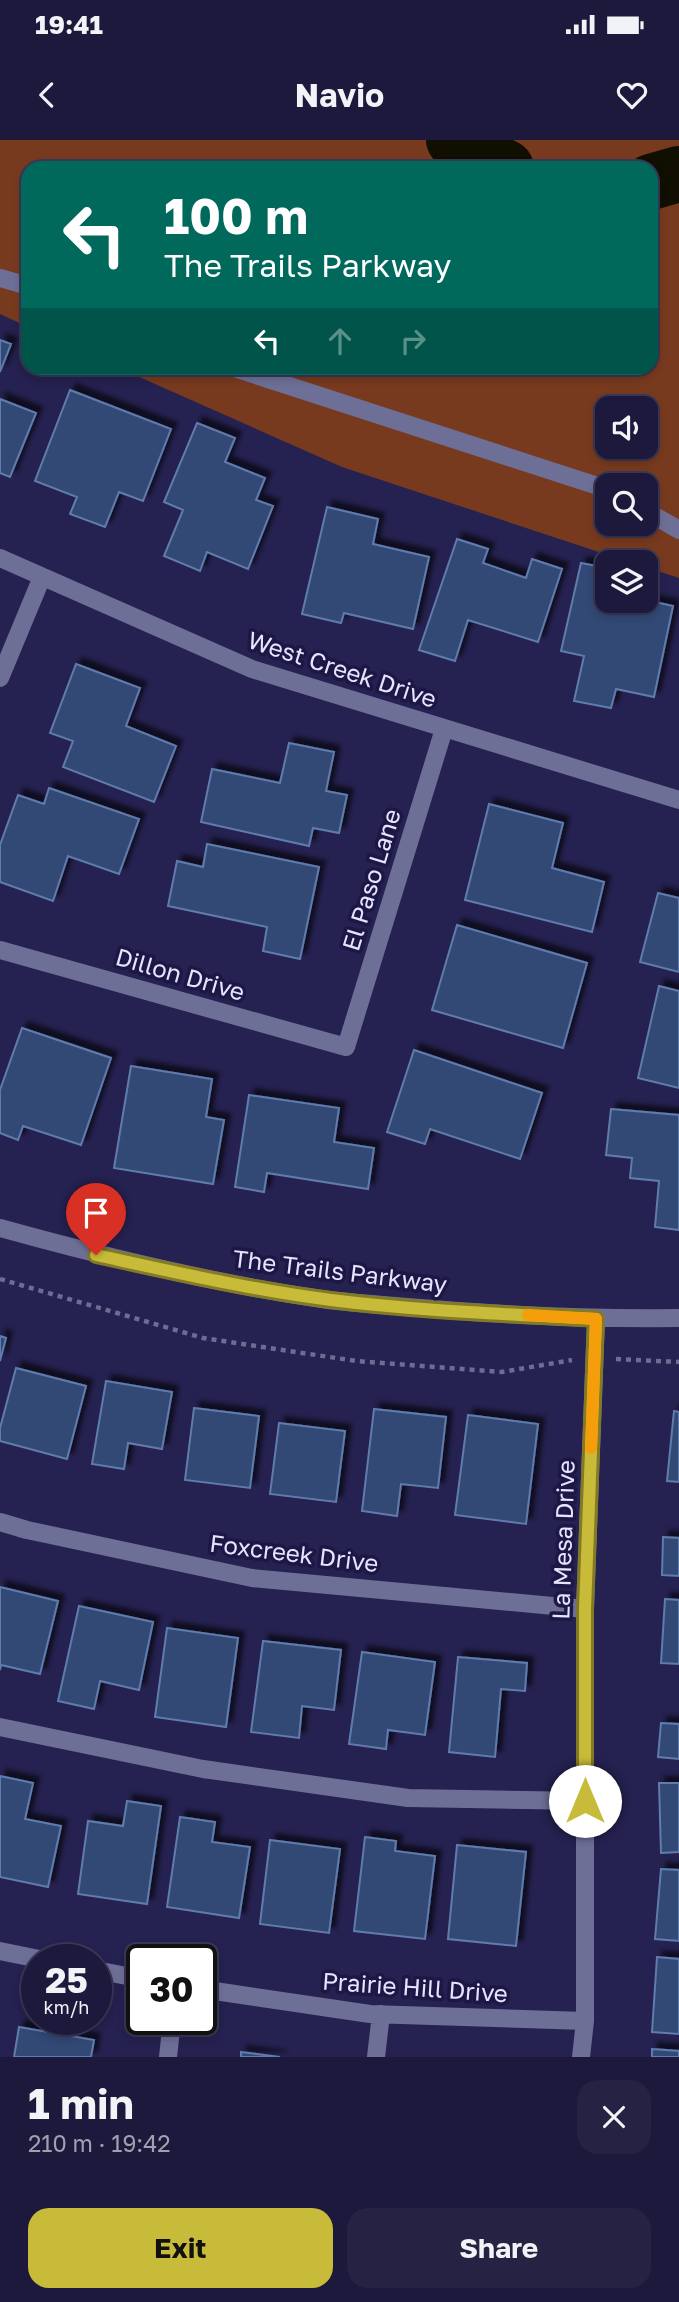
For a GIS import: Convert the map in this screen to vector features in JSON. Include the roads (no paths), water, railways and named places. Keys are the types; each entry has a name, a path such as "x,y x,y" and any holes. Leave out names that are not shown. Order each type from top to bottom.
{"street":[{"path":"0,278 21,284"},
{"path":"255,375 595,485"},
{"path":"658,518 679,530"},
{"name":"West Creek Drive","path":"0,558 252,669 679,800"},
{"path":"0,678 42,577"},
{"name":"El Paso Lane","path":"346,1047 444,729"},
{"name":"Dillon Drive","path":"0,950 346,1047"},
{"name":"The Trails Parkway","path":"0,1228 96,1255 231,1284 330,1300 450,1311 596,1319 679,1318"},
{"name":"La Mesa Drive","path":"581,2057 585,2021 585,1609 596,1319"},
{"name":"Foxcreek Drive","path":"0,1522 252,1578 585,1609"},
{"path":"0,1727 203,1769 408,1798 585,1801"},
{"path":"0,1951 21,1955"},
{"name":"Prairie Hill Drive","path":"217,1991 381,2014 585,2021"},
{"path":"376,2057 381,2014"},
{"path":"168,2057 170,2035"}],"waterway":[{"path":"454,140 493,161"},
{"path":"658,180 679,174"}]}
